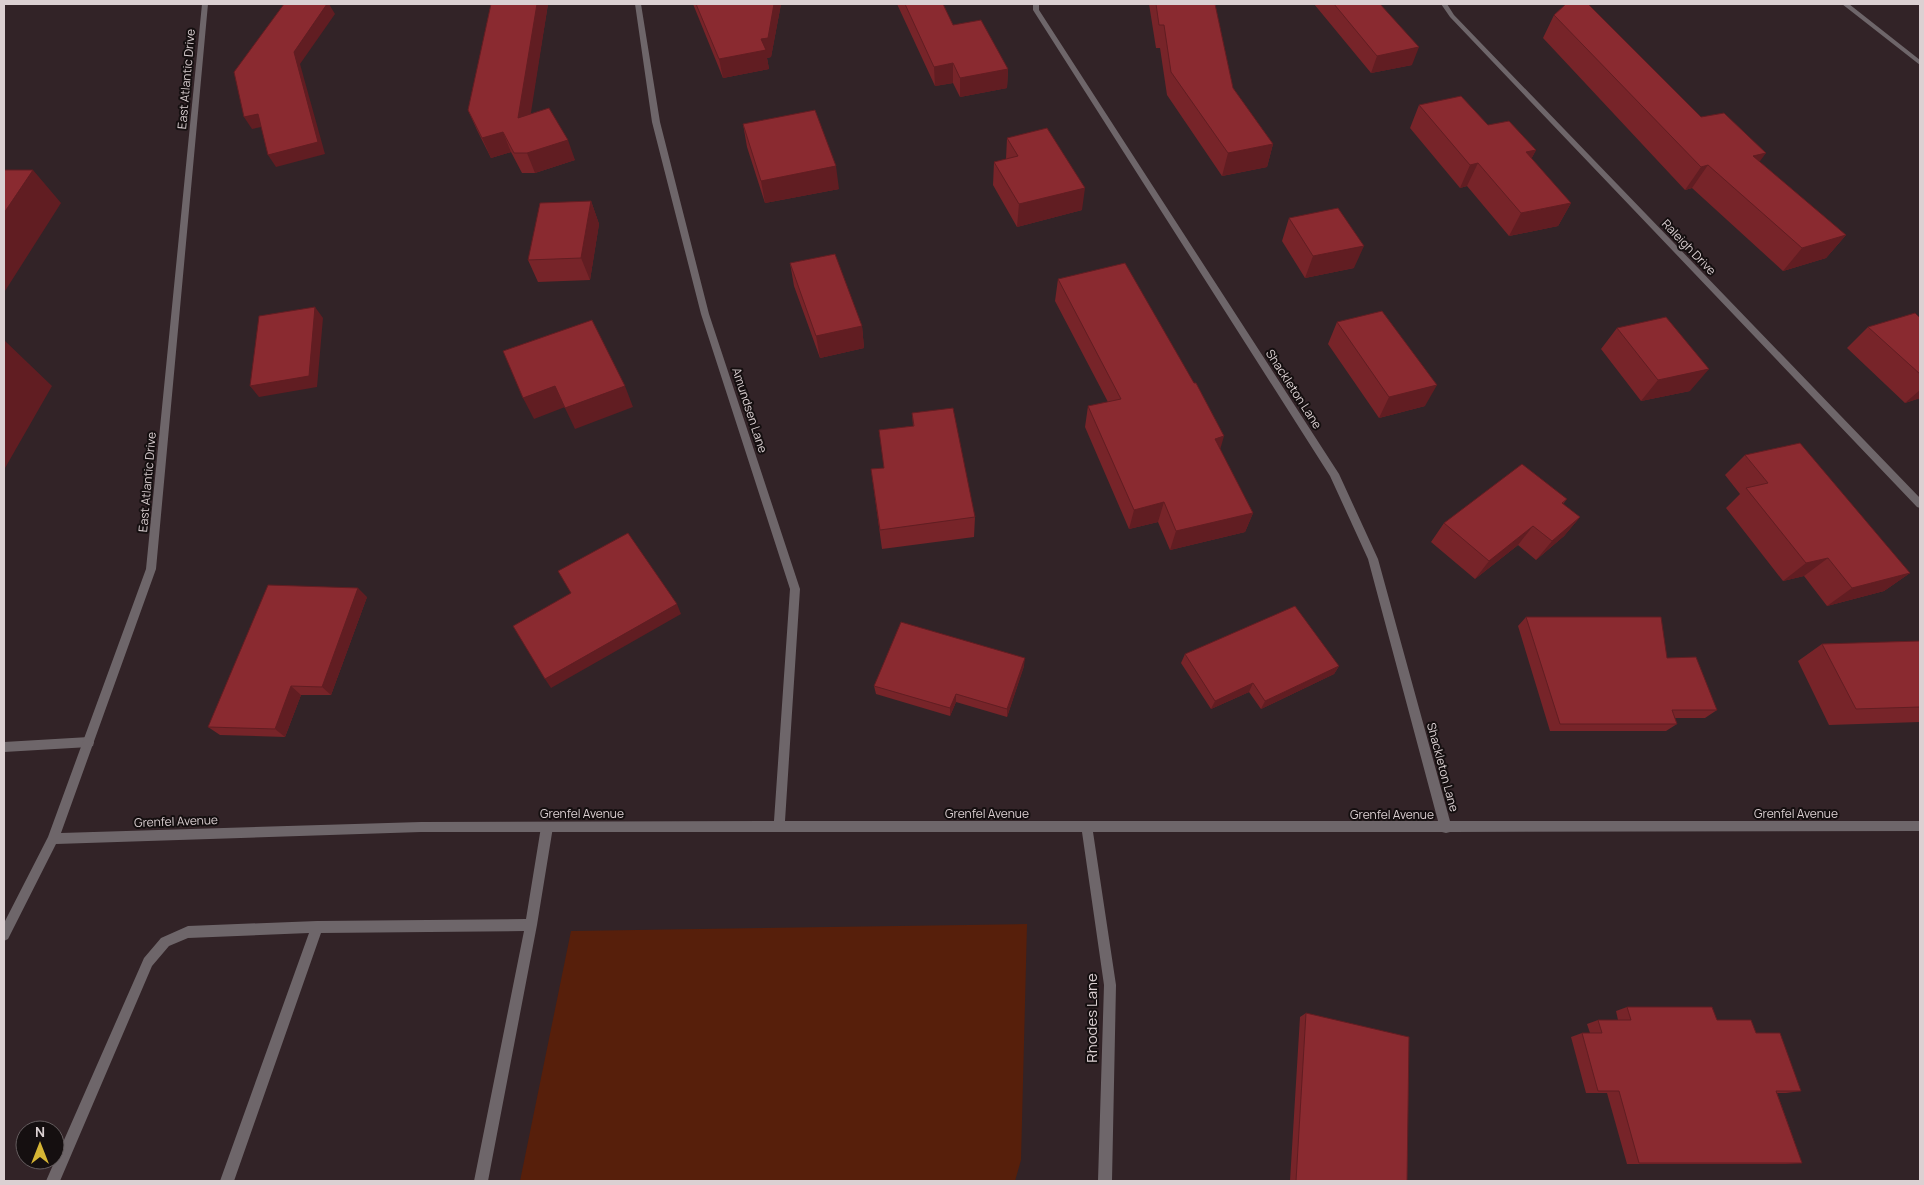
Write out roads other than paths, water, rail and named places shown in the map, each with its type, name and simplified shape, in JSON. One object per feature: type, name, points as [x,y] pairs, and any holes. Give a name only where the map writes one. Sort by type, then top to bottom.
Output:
[{"type":"street","name":"East Atlantic Drive","points":[[4,935],[53,839],[151,569],[205,4]]},
{"type":"street","name":"Amundsen Lane","points":[[638,4],[656,122],[706,314],[795,589],[779,827]]},
{"type":"street","name":"Shackleton Lane","points":[[1036,4],[1036,10],[1334,474],[1373,559],[1446,828]]},
{"type":"street","name":"Raleigh Drive","points":[[1444,4],[1459,23],[1920,504]]},
{"type":"street","points":[[1845,4],[1920,63]]},
{"type":"street","points":[[4,747],[89,742]]},
{"type":"street","name":"Grenfel Avenue","points":[[53,839],[421,827],[1446,828],[1920,826]]},
{"type":"street","points":[[481,1181],[532,925],[547,827]]},
{"type":"street","name":"Rhodes Lane","points":[[1087,827],[1110,985],[1105,1181]]},
{"type":"street","points":[[53,1181],[148,962],[166,942],[188,932],[317,927],[532,925]]},
{"type":"street","points":[[227,1181],[317,927]]}]
